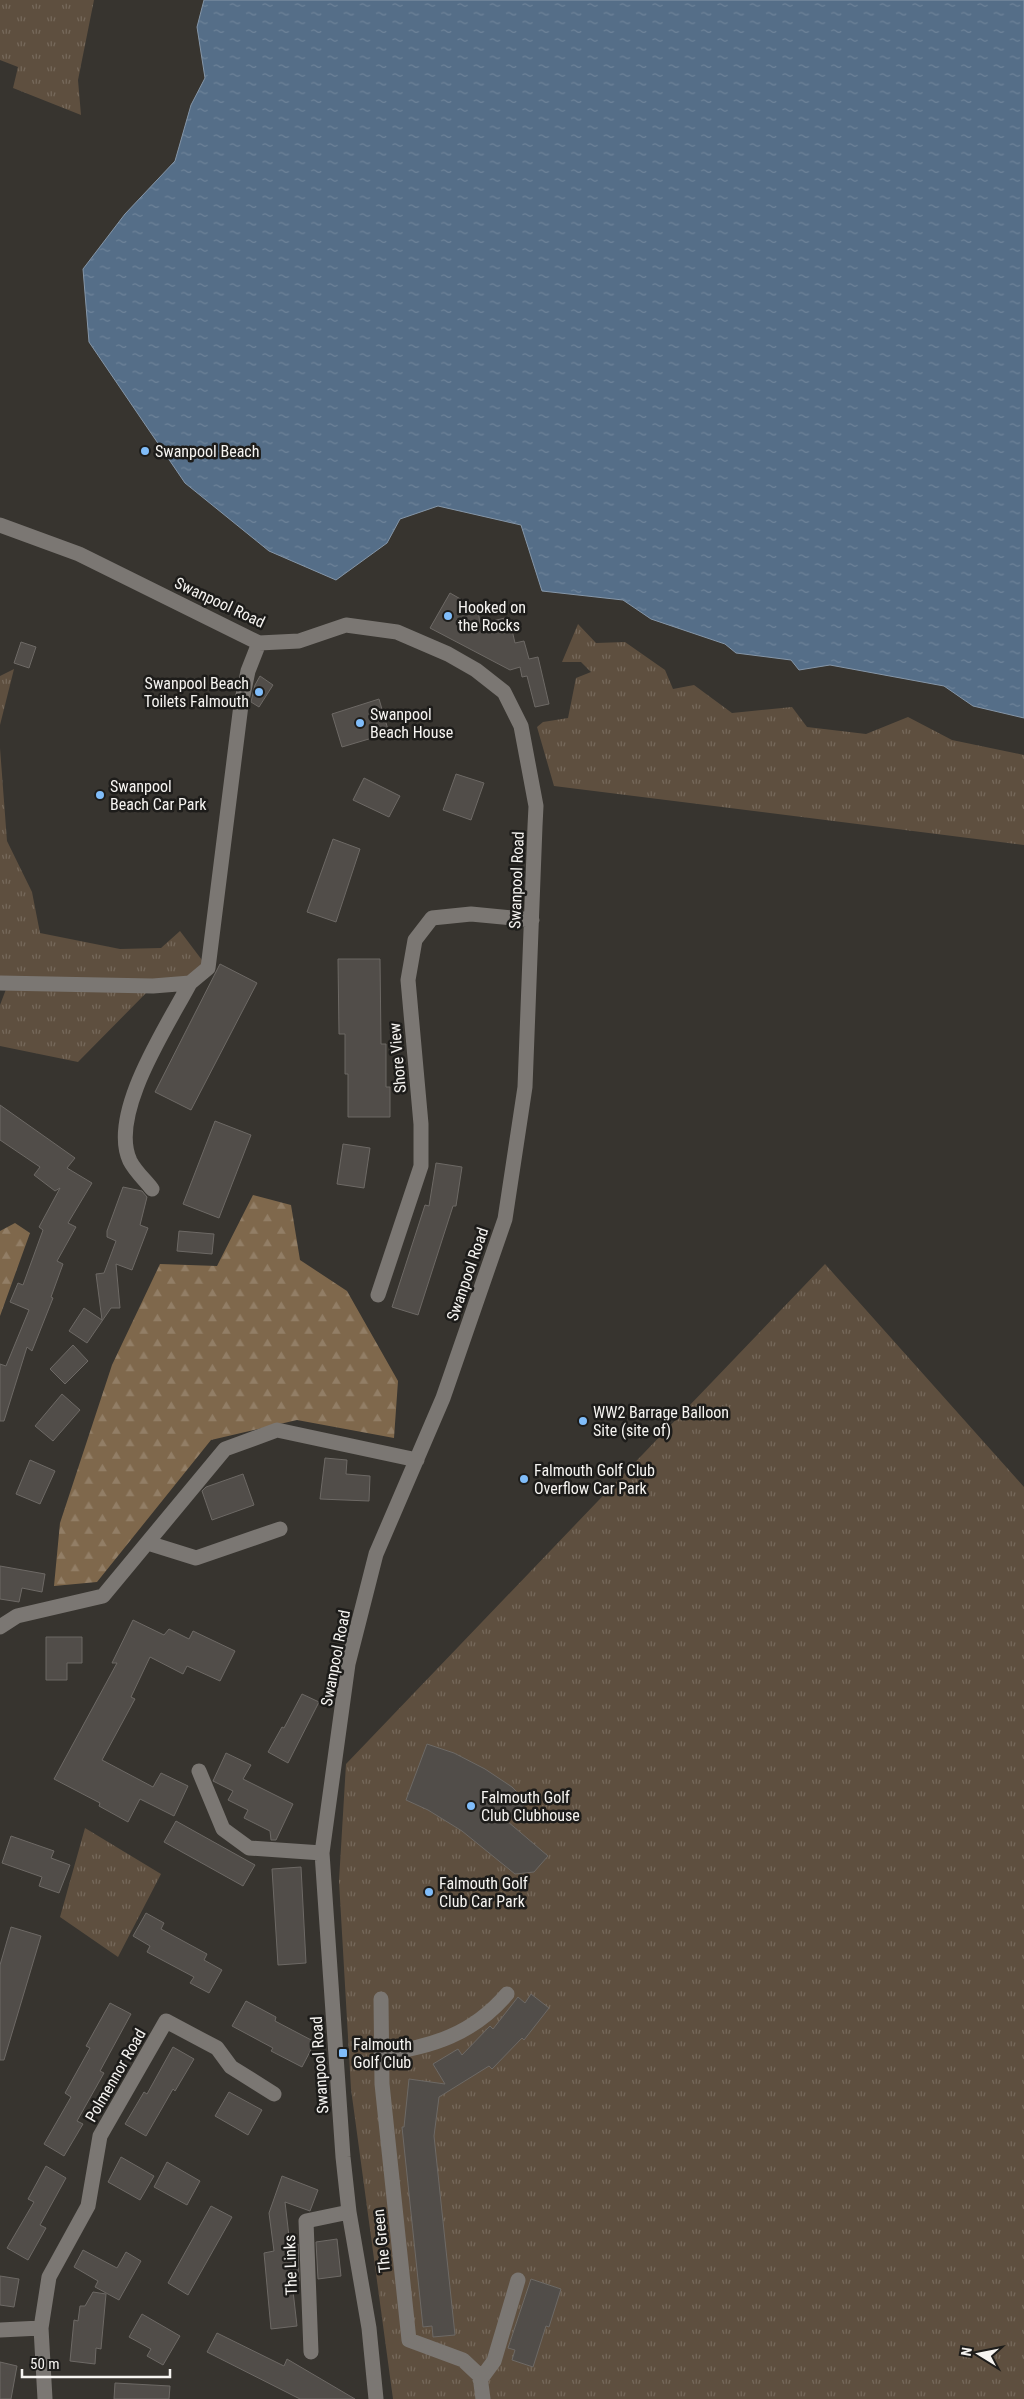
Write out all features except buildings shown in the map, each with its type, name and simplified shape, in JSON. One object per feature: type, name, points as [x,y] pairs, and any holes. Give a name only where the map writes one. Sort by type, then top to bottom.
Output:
[{"type":"street","name":"Swanpool Road","points":[[0,525],[79,554],[259,643],[298,641],[346,625],[397,632],[448,654],[476,670],[504,692],[521,726],[536,806],[526,1087],[504,1218],[443,1398],[376,1554],[348,1664],[322,1853],[343,2157],[349,2212],[369,2328],[376,2399]]},
{"type":"street","points":[[152,1189],[130,1161],[125,1134],[134,1088],[190,984],[208,968],[240,705],[248,671],[259,643]]},
{"type":"street","name":"Shore View","points":[[378,1295],[421,1166],[421,1124],[408,980],[415,940],[432,918],[471,914],[532,920]]},
{"type":"street","points":[[0,984],[154,986],[190,984]]},
{"type":"street","points":[[0,1627],[17,1616],[104,1596],[225,1449],[277,1430],[417,1460]]},
{"type":"street","points":[[148,1543],[196,1558],[280,1529]]},
{"type":"street","points":[[199,1772],[223,1829],[249,1848],[322,1853]]},
{"type":"street","points":[[381,2054],[411,2050],[443,2041],[495,2008],[507,1994]]},
{"type":"street","name":"The Green","points":[[381,1999],[382,2084],[409,2340],[463,2360],[480,2376],[484,2399]]},
{"type":"street","name":"Polmennor Road","points":[[45,2399],[41,2328],[49,2277],[88,2206],[100,2136],[166,2021],[217,2048],[231,2067],[274,2094]]},
{"type":"street","name":"The Links","points":[[311,2352],[306,2221],[349,2212]]},
{"type":"street","points":[[480,2380],[494,2361],[518,2280]]},
{"type":"street","points":[[0,2330],[41,2328]]},
{"type":"green space","points":[[0,0],[94,0],[78,80],[81,115],[13,88],[18,67],[0,60]]},
{"type":"green space","points":[[578,624],[596,643],[625,642],[665,670],[673,689],[694,685],[732,713],[792,707],[807,727],[866,734],[908,717],[952,740],[1024,755],[1024,845],[554,786],[537,727],[543,722],[568,718],[576,678],[591,672],[581,662],[562,662]]},
{"type":"green space","points":[[14,669],[0,725],[0,676]]},
{"type":"green space","points":[[0,748],[7,841],[32,892],[40,933],[120,949],[161,948],[180,931],[208,968],[190,983],[153,986],[78,1062],[0,1046],[0,1005],[8,984],[0,983]]},
{"type":"green space","points":[[253,1195],[291,1205],[300,1260],[347,1291],[398,1381],[394,1438],[297,1420],[211,1440],[97,1582],[54,1586],[60,1523],[112,1365],[160,1264],[217,1266]]},
{"type":"green space","points":[[15,1223],[30,1233],[0,1316],[0,1231]]},
{"type":"green space","name":"Falmouth Golf Club","points":[[825,1264],[1024,1487],[1024,2399],[393,2399],[351,2089],[339,1881],[346,1764]]},
{"type":"green space","points":[[85,1828],[161,1874],[118,1957],[60,1917]]},
{"type":"water","points":[[204,0],[1024,0],[1024,718],[973,706],[944,686],[830,665],[799,670],[791,660],[736,653],[725,644],[651,619],[623,600],[542,591],[521,525],[438,506],[400,519],[387,543],[336,580],[269,551],[185,483],[89,342],[83,269],[125,214],[175,161],[191,105],[205,78],[197,27]]},
{"type":"place","name":"Swanpool Beach","points":[[145,451]]},
{"type":"place","name":"Hooked on the Rocks","points":[[448,616]]},
{"type":"place","name":"Swanpool Beach Toilets Falmouth","points":[[259,692]]},
{"type":"place","name":"Swanpool Beach House","points":[[360,723]]},
{"type":"place","name":"Swanpool Beach Car Park","points":[[100,795]]},
{"type":"place","name":"WW2 Barrage Balloon Site (site of)","points":[[583,1421]]},
{"type":"place","name":"Falmouth Golf Club Overflow Car Park","points":[[524,1479]]},
{"type":"place","name":"Falmouth Golf Club Clubhouse","points":[[471,1806]]},
{"type":"place","name":"Falmouth Golf Club Car Park","points":[[429,1892]]},
{"type":"place","name":"Falmouth Golf Club","points":[[343,2053]]}]
